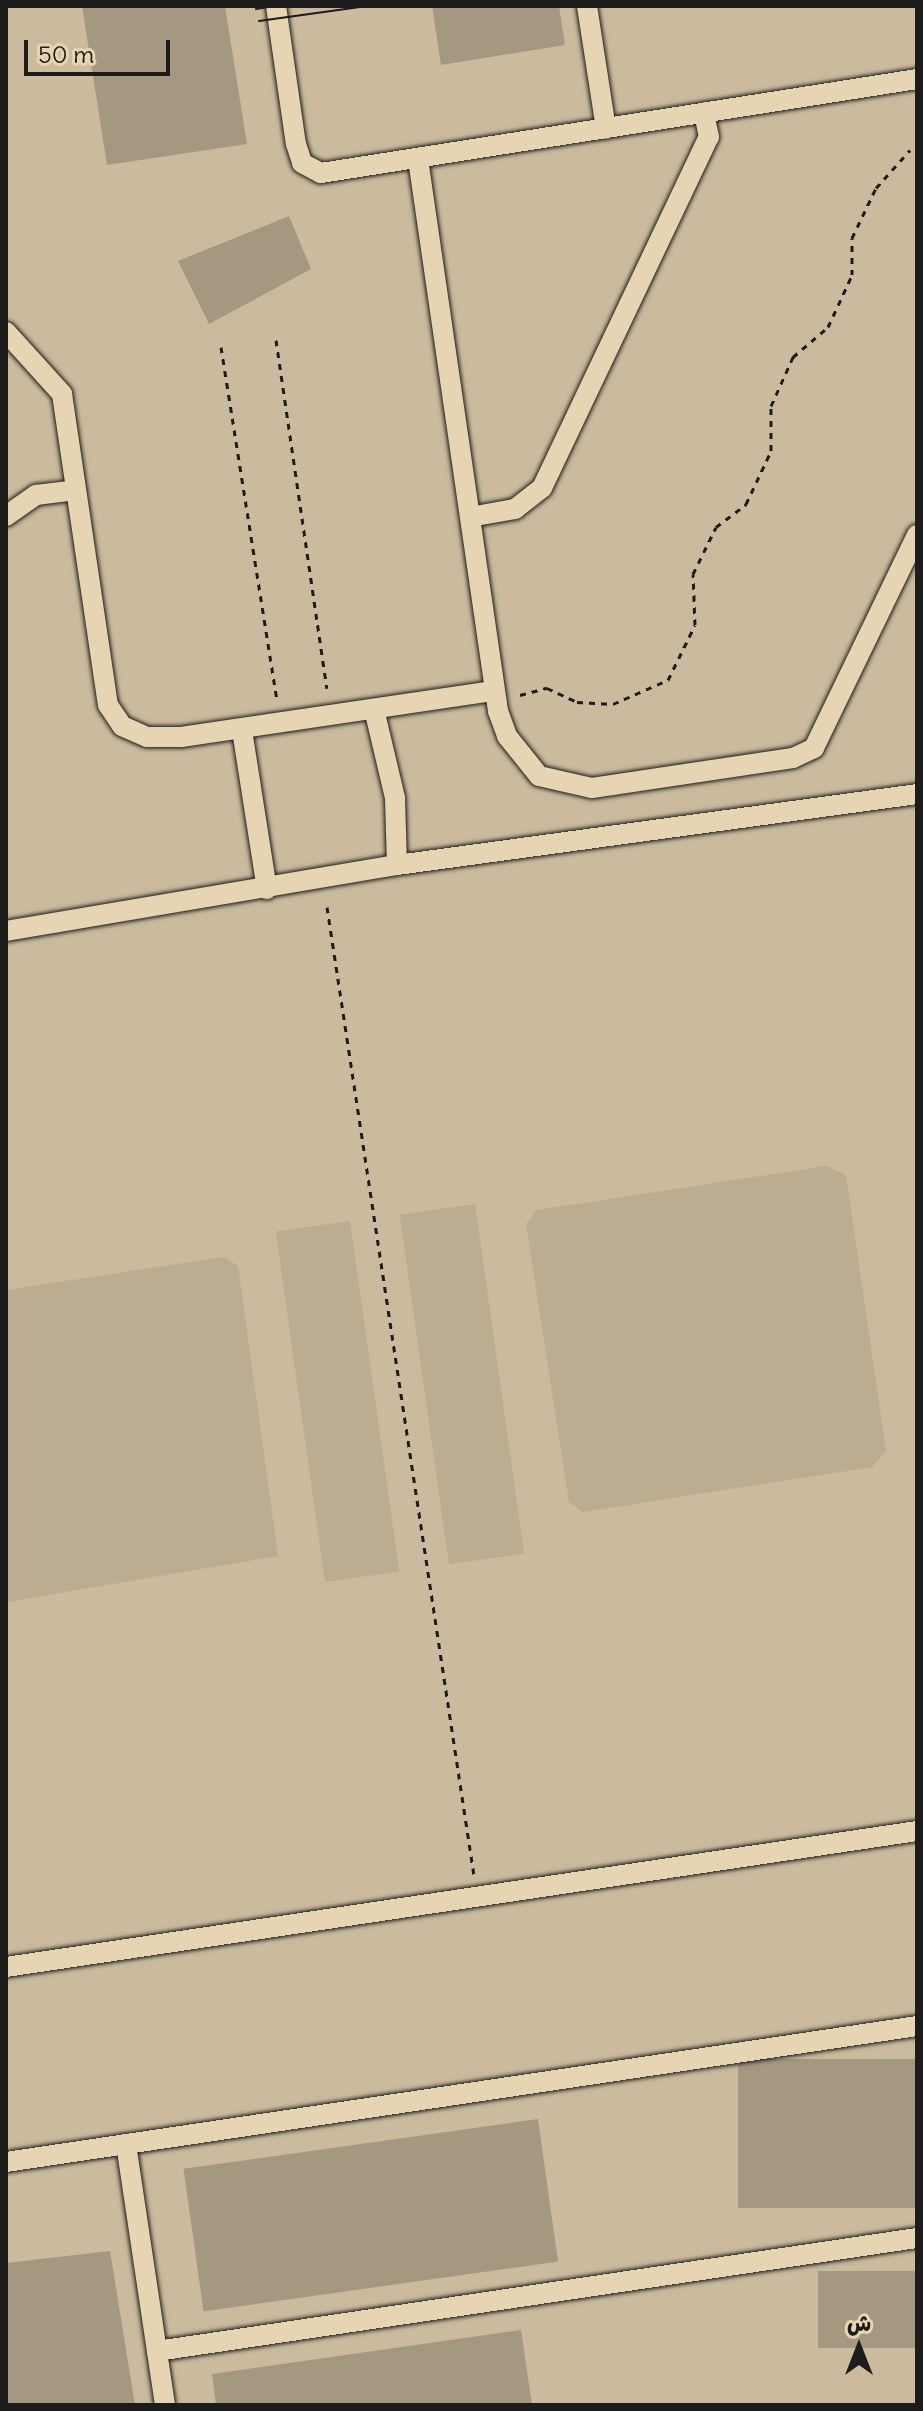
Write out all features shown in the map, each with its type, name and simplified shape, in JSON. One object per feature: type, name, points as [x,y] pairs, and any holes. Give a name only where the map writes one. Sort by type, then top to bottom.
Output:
[{"type":"street","points":[[276,6],[302,163],[321,173],[917,79]]},
{"type":"street","points":[[587,6],[606,129]]},
{"type":"street","points":[[470,517],[515,509],[542,488],[709,137],[704,113]]},
{"type":"street","points":[[418,159],[494,691],[521,758],[563,786],[793,758],[814,748],[830,724],[917,535]]},
{"type":"street","points":[[6,332],[62,394],[108,705],[122,726],[147,737],[242,730],[494,691]]},
{"type":"street","points":[[6,516],[36,495],[76,490]]},
{"type":"street","points":[[374,709],[381,798],[397,865]]},
{"type":"street","points":[[242,730],[267,889]]},
{"type":"street","points":[[6,931],[397,865],[917,794]]},
{"type":"street","points":[[6,1967],[917,1831]]},
{"type":"street","points":[[6,2162],[917,2026]]},
{"type":"street","points":[[126,2144],[165,2405]]},
{"type":"street","points":[[157,2351],[917,2238]]},
{"type":"path","points":[[520,695],[547,688],[577,702],[613,704],[668,680],[695,625],[693,574],[716,527],[746,504],[771,451],[771,406],[793,357],[828,327],[852,275],[852,238],[876,188],[910,150]]},
{"type":"path","points":[[276,340],[327,688]]},
{"type":"path","points":[[221,347],[277,699]]},
{"type":"path","points":[[327,907],[478,1898]]},
{"type":"shaded area","points":[[6,6],[917,6],[917,2405],[6,2405]]},
{"type":"shaded area","points":[[826,1166],[846,1175],[886,1451],[872,1467],[583,1512],[569,1502],[526,1224],[537,1210]]},
{"type":"shaded area","points":[[475,1204],[524,1554],[449,1564],[400,1215]]},
{"type":"shaded area","points":[[350,1221],[399,1572],[325,1582],[276,1231]]},
{"type":"shaded area","points":[[224,1257],[238,1266],[278,1556],[6,1602],[6,1290]]},
{"type":"building","points":[[82,6],[225,6],[247,144],[107,165]]},
{"type":"building","points":[[432,6],[559,6],[565,45],[441,65]]},
{"type":"building","points":[[289,216],[311,269],[209,324],[178,261]]},
{"type":"building","points":[[738,2059],[917,2059],[917,2208],[738,2208]]},
{"type":"building","points":[[538,2119],[558,2262],[204,2311],[183,2169]]},
{"type":"building","points":[[110,2251],[135,2405],[6,2405],[6,2263]]},
{"type":"building","points":[[818,2271],[917,2271],[917,2348],[818,2348]]},
{"type":"building","points":[[521,2330],[532,2405],[216,2405],[212,2374]]},
{"type":"tram line","points":[[256,9],[276,6]]},
{"type":"tram line","points":[[259,21],[367,6]]}]
